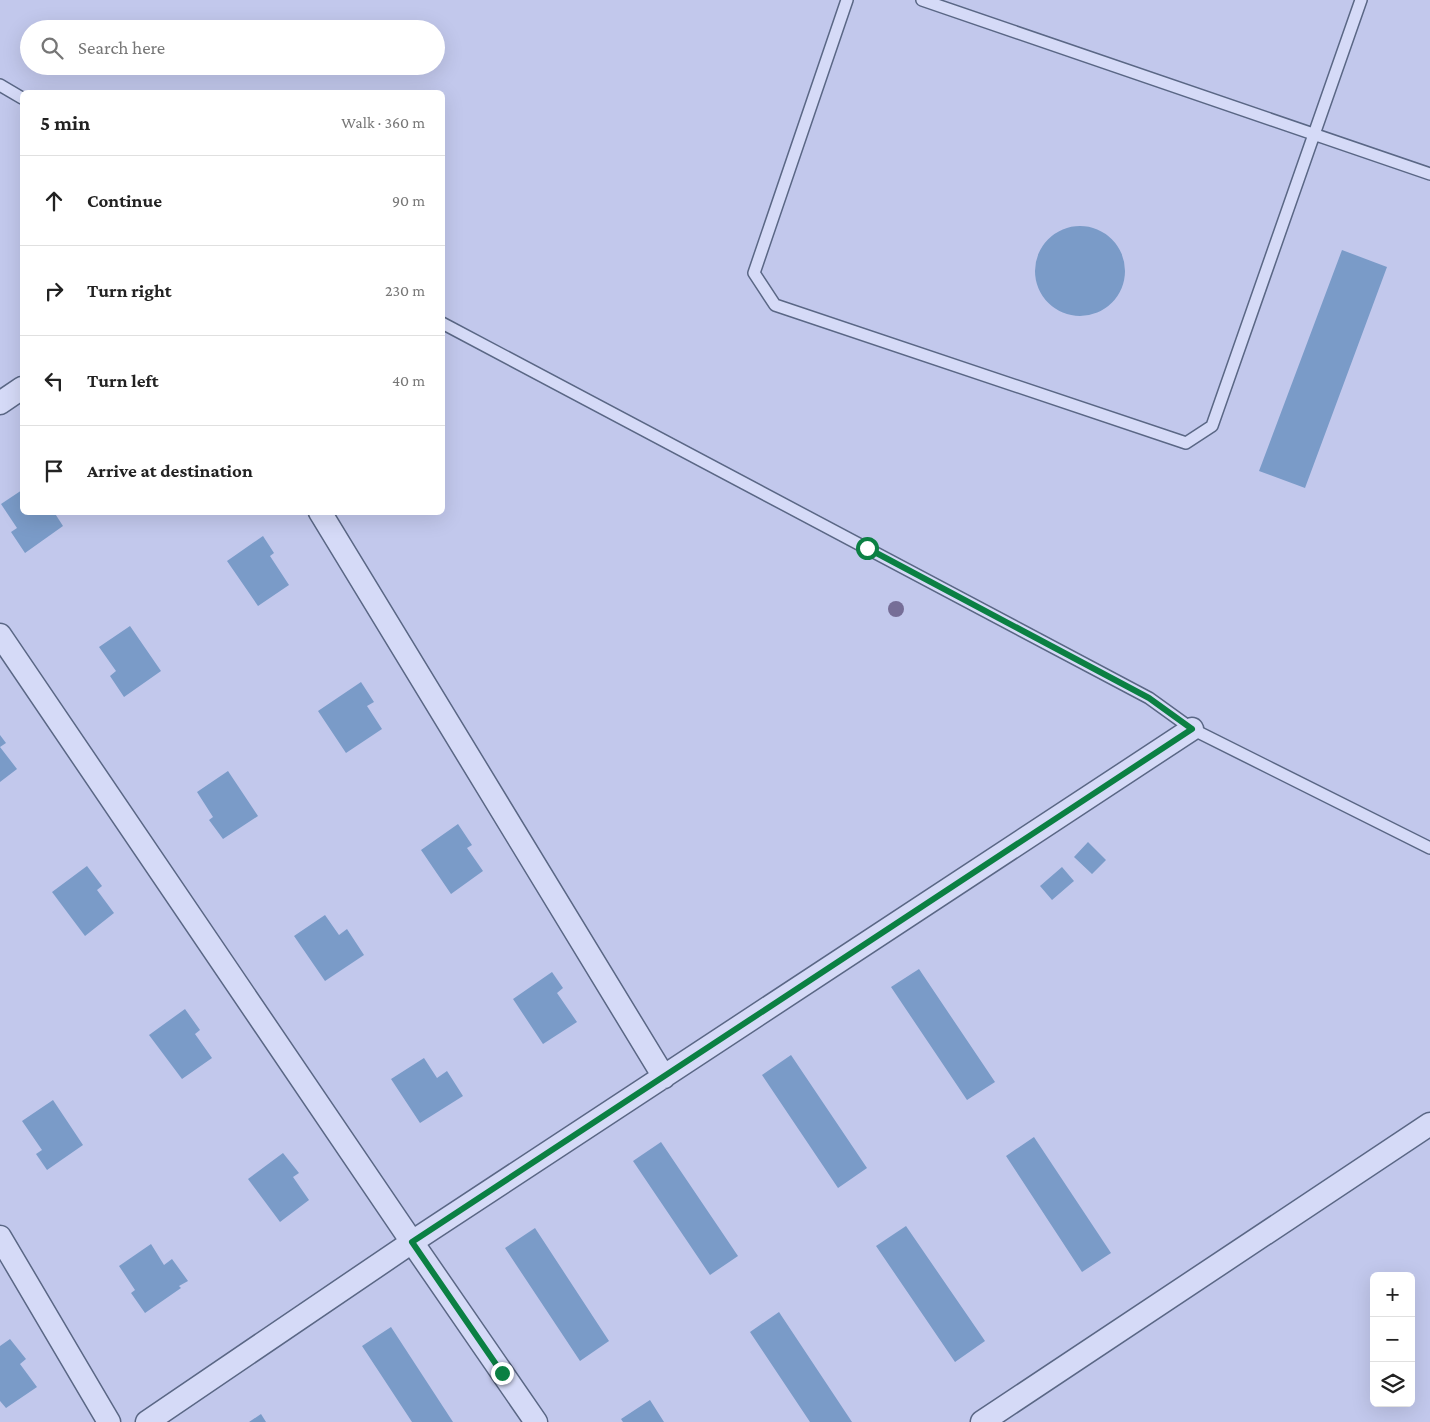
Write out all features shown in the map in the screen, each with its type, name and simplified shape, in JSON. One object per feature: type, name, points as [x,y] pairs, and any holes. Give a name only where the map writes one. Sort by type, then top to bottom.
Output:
[{"type":"street","points":[[0,403],[20,389]]},
{"type":"street","points":[[322,515],[664,1077]]},
{"type":"street","points":[[0,635],[536,1422]]},
{"type":"street","points":[[147,1422],[412,1242],[1192,729]]},
{"type":"street","points":[[982,1422],[1430,1124]]},
{"type":"street","points":[[0,1237],[109,1422]]},
{"type":"lane","points":[[847,0],[754,273],[776,305],[1186,443],[1212,426],[1361,0]]},
{"type":"lane","points":[[922,0],[1430,174]]},
{"type":"lane","points":[[0,86],[20,97]]},
{"type":"lane","points":[[445,325],[1149,698],[1192,729],[1430,848]]},
{"type":"building","points":[[1080,226],[1097,229],[1112,239],[1122,254],[1125,271],[1122,288],[1112,303],[1097,313],[1080,316],[1063,313],[1048,303],[1038,288],[1035,271],[1038,254],[1048,239],[1063,229]]},
{"type":"building","points":[[1342,250],[1387,267],[1305,488],[1259,471]]},
{"type":"building","points":[[20,491],[20,515],[56,515],[63,526],[25,553],[11,532],[17,528],[1,504]]},
{"type":"building","points":[[263,536],[274,553],[270,556],[289,585],[258,606],[227,561]]},
{"type":"building","points":[[130,626],[161,671],[124,697],[110,676],[116,671],[99,647]]},
{"type":"building","points":[[361,682],[374,702],[367,706],[382,729],[346,753],[318,711]]},
{"type":"building","points":[[0,735],[6,743],[0,747]]},
{"type":"building","points":[[0,747],[17,769],[0,782]]},
{"type":"building","points":[[228,771],[258,816],[223,839],[209,820],[213,817],[197,792]]},
{"type":"building","points":[[458,824],[472,845],[467,848],[483,871],[451,894],[421,850]]},
{"type":"building","points":[[1088,842],[1106,860],[1092,874],[1074,857]]},
{"type":"building","points":[[87,866],[102,886],[97,890],[114,913],[85,936],[52,892]]},
{"type":"building","points":[[1062,867],[1074,881],[1052,900],[1040,886]]},
{"type":"building","points":[[325,915],[339,935],[347,929],[364,955],[325,981],[294,936]]},
{"type":"building","points":[[919,969],[995,1082],[967,1100],[891,987]]},
{"type":"building","points":[[552,972],[563,988],[557,993],[577,1022],[543,1044],[513,999]]},
{"type":"building","points":[[185,1009],[200,1030],[195,1034],[212,1058],[182,1079],[149,1035]]},
{"type":"building","points":[[791,1055],[867,1168],[838,1188],[762,1075]]},
{"type":"building","points":[[424,1058],[437,1078],[447,1071],[463,1096],[420,1123],[391,1079]]},
{"type":"building","points":[[53,1100],[83,1145],[47,1170],[36,1154],[42,1150],[22,1121]]},
{"type":"building","points":[[1034,1137],[1111,1253],[1082,1272],[1006,1156]]},
{"type":"building","points":[[661,1142],[738,1256],[710,1275],[633,1161]]},
{"type":"building","points":[[283,1153],[299,1173],[293,1177],[309,1200],[280,1222],[248,1179]]},
{"type":"building","points":[[906,1226],[985,1341],[955,1362],[876,1246]]},
{"type":"building","points":[[535,1228],[609,1341],[580,1361],[505,1248]]},
{"type":"building","points":[[151,1244],[164,1265],[172,1259],[188,1281],[145,1313],[131,1293],[135,1290],[119,1266]]},
{"type":"building","points":[[779,1312],[852,1422],[810,1422],[750,1332]]},
{"type":"building","points":[[391,1327],[453,1422],[412,1422],[362,1346]]},
{"type":"building","points":[[10,1339],[26,1359],[20,1364],[37,1387],[6,1408],[0,1401],[0,1346]]},
{"type":"building","points":[[650,1400],[664,1422],[623,1422],[621,1419]]},
{"type":"building","points":[[261,1414],[266,1422],[249,1422]]},
{"type":"route","points":[[502,1373],[412,1242],[1192,729],[1149,698],[867,548]]}]
